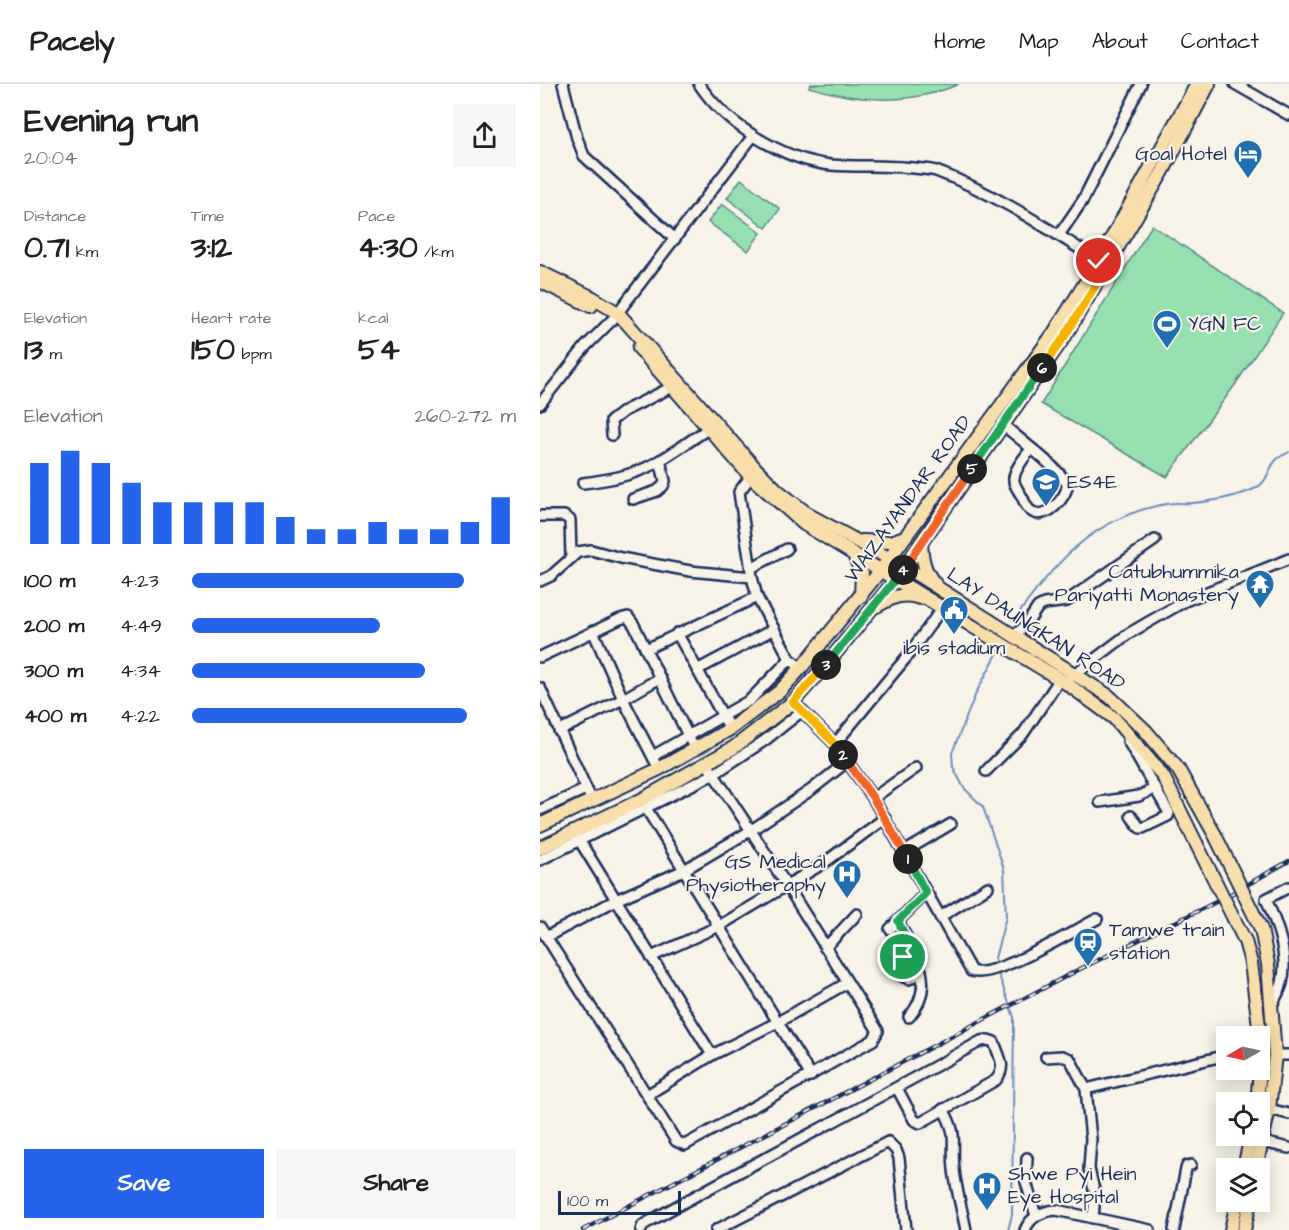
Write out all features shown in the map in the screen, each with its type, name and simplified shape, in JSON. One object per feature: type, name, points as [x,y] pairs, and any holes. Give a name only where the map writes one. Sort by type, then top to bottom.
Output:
[{"type":"main road","name":"WAIZAYANDAR ROAD","points":[[540,848],[577,836],[711,769],[733,748],[798,707],[905,567],[1065,336],[1197,84]]},
{"type":"main road","name":"WAIZAYANDAR ROAD","points":[[540,825],[659,769],[727,731],[780,691],[801,668],[881,570],[1103,263],[1162,173],[1209,84]]},
{"type":"main road","name":"LAY DAUNGKAN ROAD","points":[[540,272],[593,298],[616,316],[754,473]]},
{"type":"main road","name":"LAY DAUNGKAN ROAD","points":[[540,281],[616,316]]},
{"type":"main road","name":"LAY DAUNGKAN ROAD","points":[[641,344],[672,387],[694,404],[708,429],[754,473],[809,516],[854,546],[881,570],[940,606],[1066,678],[1108,696],[1145,730],[1178,770],[1215,835],[1261,929],[1268,964],[1275,1055],[1270,1100]]},
{"type":"main road","points":[[860,598],[862,573],[854,546],[891,542],[905,537]]},
{"type":"main road","points":[[921,543],[923,563],[928,576],[939,589]]},
{"type":"main road","name":"LAY DAUNGKAN ROAD","points":[[854,546],[889,558],[1014,636],[1114,718],[1163,776],[1245,941],[1251,963],[1258,1026]]},
{"type":"main road","points":[[871,609],[899,595],[910,594],[940,606]]},
{"type":"main road","points":[[727,731],[733,748]]},
{"type":"street","points":[[563,84],[584,156],[675,239]]},
{"type":"street","points":[[699,84],[708,97],[753,136],[790,155],[832,165],[888,165],[933,170],[982,192],[1059,235],[1103,263]]},
{"type":"street","points":[[1059,235],[1083,200],[1141,84]]},
{"type":"street","points":[[1235,84],[1289,115]]},
{"type":"street","points":[[540,404],[585,347],[616,316],[753,136]]},
{"type":"street","points":[[612,435],[611,421],[624,411],[672,387]]},
{"type":"street","points":[[1002,424],[1031,449],[1062,476],[1067,487],[1059,502],[1047,511],[1039,513],[1029,509],[1014,481],[1015,474],[1031,449]]},
{"type":"street","points":[[584,483],[608,480],[640,471],[708,429]]},
{"type":"street","points":[[633,499],[657,491],[663,486],[660,460]]},
{"type":"street","points":[[754,473],[739,492],[751,573],[757,597],[790,659],[801,668]]},
{"type":"street","points":[[540,516],[564,516],[570,520],[571,558]]},
{"type":"street","points":[[1014,636],[1026,626],[1038,607],[1067,601],[1155,540]]},
{"type":"street","points":[[540,581],[551,576],[578,552],[591,550],[690,571],[751,573],[787,549]]},
{"type":"street","points":[[986,771],[1023,734],[1066,678],[1128,634],[1185,602],[1289,559]]},
{"type":"street","points":[[646,648],[757,597]]},
{"type":"street","points":[[835,744],[906,658],[940,606]]},
{"type":"street","points":[[540,657],[628,617],[646,648],[694,748]]},
{"type":"street","points":[[698,670],[774,629]]},
{"type":"street","points":[[594,631],[623,699],[659,769]]},
{"type":"street","points":[[677,633],[722,716],[727,731]]},
{"type":"street","points":[[653,756],[750,700],[790,659]]},
{"type":"street","points":[[559,731],[660,678]]},
{"type":"street","points":[[540,688],[592,801]]},
{"type":"street","points":[[540,927],[676,1141],[685,1145],[873,1040],[878,1031],[711,769],[764,741],[798,707],[835,744],[873,798],[971,971],[978,974],[1007,965],[1097,919]]},
{"type":"street","points":[[1114,718],[1169,813],[1168,816],[1143,828],[1140,828],[1131,816]]},
{"type":"street","points":[[546,937],[616,900],[684,870],[750,831],[811,790],[848,761]]},
{"type":"street","points":[[873,798],[916,768]]},
{"type":"street","points":[[1100,802],[1139,796],[1156,788]]},
{"type":"street","points":[[540,810],[586,789]]},
{"type":"street","points":[[644,804],[811,1076]]},
{"type":"street","points":[[651,957],[719,926],[824,863],[885,818]]},
{"type":"street","points":[[904,852],[951,824]]},
{"type":"street","points":[[540,860],[577,836],[712,1055]]},
{"type":"street","points":[[940,917],[988,887]]},
{"type":"street","points":[[1272,1005],[1283,983],[1286,945],[1266,899],[1289,887]]},
{"type":"street","points":[[891,929],[926,893]]},
{"type":"street","points":[[825,948],[858,914]]},
{"type":"street","points":[[898,921],[921,973],[922,994],[919,1005],[909,1017]]},
{"type":"street","points":[[912,950],[900,960],[898,969],[900,975],[909,979],[921,973]]},
{"type":"street","points":[[647,1095],[712,1055],[778,1022],[847,983]]},
{"type":"street","points":[[641,1229],[757,1161],[981,1041],[994,1042],[1002,1067],[996,1080],[920,1123],[916,1122],[897,1088]]},
{"type":"street","points":[[1275,1055],[1289,1055]]},
{"type":"street","points":[[1046,1058],[1062,1056],[1070,1059],[1086,1089],[1091,1139],[1089,1169],[1095,1194],[1093,1218]]},
{"type":"street","points":[[1086,1089],[1216,1058]]},
{"type":"street","points":[[943,1109],[955,1141],[954,1170],[966,1230]]},
{"type":"street","points":[[1270,1109],[1289,1114]]},
{"type":"street","points":[[716,1230],[888,1142],[896,1150],[898,1158],[906,1230]]},
{"type":"street","points":[[1270,1143],[1289,1148]]},
{"type":"street","points":[[1027,1158],[1026,1182],[1036,1216]]},
{"type":"street","points":[[1174,1230],[1186,1169],[1191,1165]]},
{"type":"street","points":[[1025,1230],[1036,1216],[1056,1210],[1150,1230]]},
{"type":"green space","points":[[811,84],[959,84],[922,95],[884,99],[846,96],[809,87]]},
{"type":"green space","points":[[741,179],[780,209],[766,228],[727,198]]},
{"type":"green space","points":[[722,204],[761,233],[748,251],[708,222]]},
{"type":"green space","name":"YGN FC","points":[[1152,225],[1283,313],[1235,385],[1167,477],[1041,404]]},
{"type":"waterway","points":[[1014,620],[1061,562],[1096,531],[1140,510],[1169,503],[1217,500],[1249,491],[1260,485],[1277,459],[1289,452]]},
{"type":"waterway","points":[[996,965],[995,958],[1006,917],[1004,869],[983,807],[964,788],[953,767],[952,753],[976,693],[997,654]]},
{"type":"waterway","points":[[997,970],[1014,1017],[1012,1215],[1008,1230]]},
{"type":"railway","points":[[583,1230],[1078,970],[1222,899],[1289,861]]},
{"type":"place","name":"Goal Hotel","points":[[1248,180]]},
{"type":"place","name":"YGN FC","points":[[1167,350]]},
{"type":"place","name":"ES4E","points":[[1046,508]]},
{"type":"place","name":"Catubhummika Pariyatti Monastery","points":[[1260,610]]},
{"type":"place","name":"ibis stadium","points":[[954,636]]},
{"type":"place","name":"GS Medical Physiotheraphy","points":[[847,900]]},
{"type":"place","name":"Tamwe train station","points":[[1088,968]]},
{"type":"place","name":"Shwe Pyi Hein Eye Hospital","points":[[987,1212]]},
{"type":"route","points":[[903,957],[912,950],[898,921],[926,893],[873,798],[848,761],[835,744],[793,702],[896,579],[1065,336],[1107,266],[1099,261]]}]
